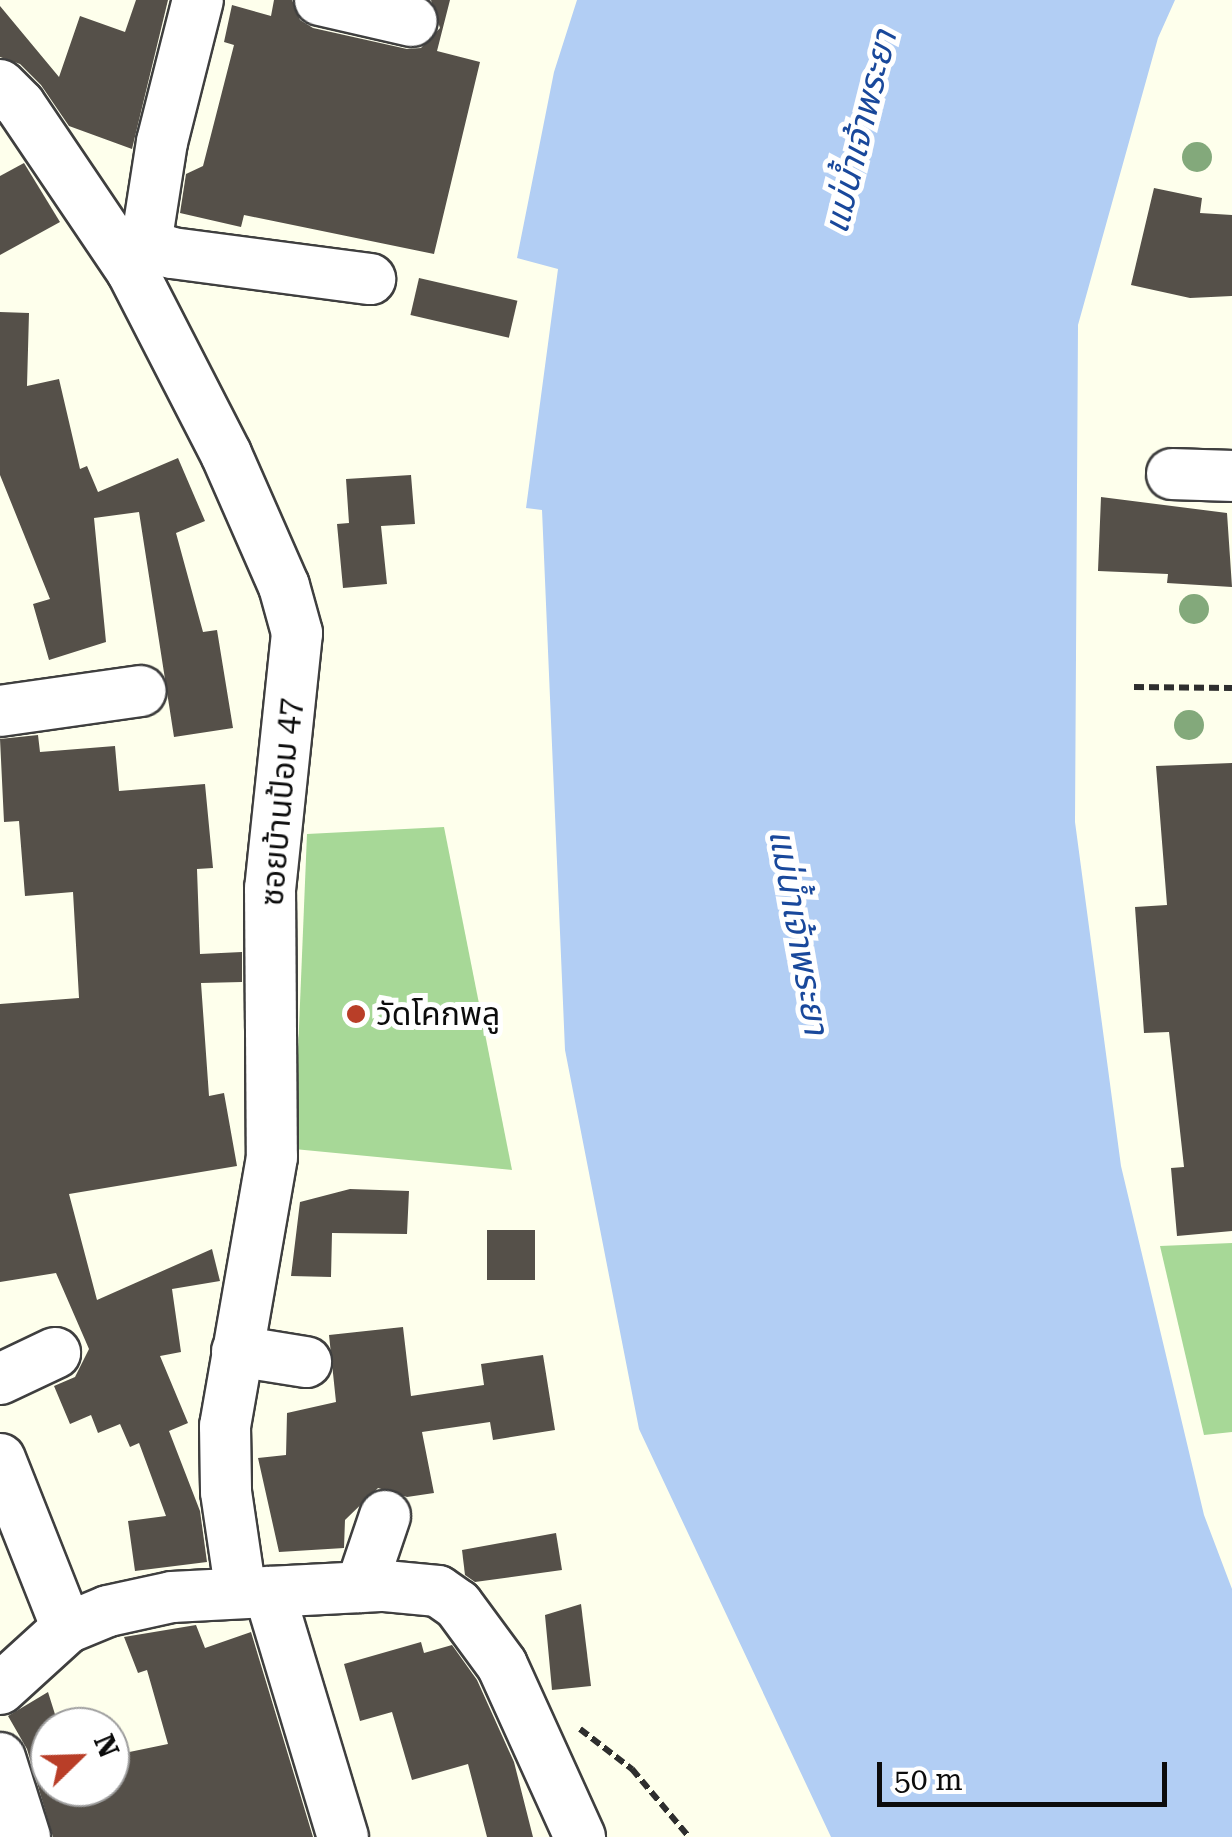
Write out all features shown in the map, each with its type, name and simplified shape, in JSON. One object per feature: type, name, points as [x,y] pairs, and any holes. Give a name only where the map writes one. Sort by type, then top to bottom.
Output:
[{"type":"street","points":[[198,0],[162,142],[139,257],[172,253],[370,279]]},
{"type":"street","points":[[320,0],[412,21]]},
{"type":"street","name":"ซอยบ้านป้อม 47","points":[[0,85],[139,257],[284,586],[297,633],[270,888],[272,1157],[225,1426],[226,1492],[255,1592],[343,1837]]},
{"type":"street","points":[[1172,474],[1232,476]]},
{"type":"street","points":[[0,711],[141,691]]},
{"type":"street","points":[[237,1350],[306,1362]]},
{"type":"street","points":[[0,1379],[55,1352]]},
{"type":"street","points":[[0,1459],[67,1628]]},
{"type":"street","points":[[360,1587],[385,1516]]},
{"type":"street","points":[[0,1689],[67,1628],[172,1598],[360,1587],[438,1591],[458,1605],[502,1664],[580,1837]]},
{"type":"street","points":[[0,1758],[25,1837]]},
{"type":"path","points":[[1134,687],[1232,688]]},
{"type":"path","points":[[526,1716],[593,1734],[689,1837]]},
{"type":"green space","points":[[444,827],[512,1170],[294,1149],[307,834]]},
{"type":"green space","points":[[1232,1243],[1232,1432],[1204,1435],[1160,1246]]},
{"type":"water","name":"แม่น้ำเจ้าพระยา","points":[[577,0],[1175,0],[1158,38],[1078,325],[1075,822],[1121,1166],[1204,1515],[1232,1589],[1232,1837],[831,1837],[639,1429],[565,1050],[542,510],[526,508],[558,269],[517,258],[554,72]]},
{"type":"building","points":[[136,0],[168,0],[132,149],[69,126],[41,85],[20,64],[0,57],[0,6],[59,77],[80,16],[125,32]]},
{"type":"building","points":[[274,0],[292,0],[300,20],[313,28],[407,49],[421,48],[440,28],[431,0],[450,0],[437,51],[480,62],[434,254],[244,215],[241,227],[180,213],[186,174],[203,166],[234,45],[224,42],[232,5],[271,16]]},
{"type":"building","points":[[24,163],[60,222],[0,255],[0,176]]},
{"type":"building","points":[[1154,188],[1202,198],[1200,213],[1232,215],[1232,296],[1190,298],[1131,285]]},
{"type":"building","points":[[419,278],[517,301],[509,338],[410,315]]},
{"type":"building","points":[[0,312],[29,313],[27,386],[59,379],[80,469],[87,466],[98,492],[178,458],[205,521],[176,533],[203,632],[217,630],[233,728],[174,737],[139,512],[94,518],[106,642],[49,660],[33,604],[50,599],[0,475]]},
{"type":"building","points":[[411,475],[415,524],[381,526],[387,584],[343,588],[337,524],[349,523],[346,479]]},
{"type":"building","points":[[1101,497],[1227,513],[1232,587],[1167,583],[1168,574],[1098,571]]},
{"type":"building","points":[[38,735],[40,752],[115,746],[119,791],[205,784],[213,868],[197,869],[200,954],[242,952],[242,982],[201,983],[209,1096],[224,1093],[237,1166],[69,1194],[97,1300],[212,1249],[220,1281],[172,1289],[181,1352],[160,1356],[188,1423],[169,1431],[200,1511],[207,1562],[135,1571],[128,1521],[166,1516],[139,1443],[130,1447],[120,1424],[98,1433],[91,1415],[70,1424],[54,1386],[75,1377],[89,1349],[56,1273],[0,1282],[0,1004],[79,998],[73,892],[25,896],[19,821],[4,822],[0,739]]},
{"type":"building","points":[[1232,763],[1232,1231],[1177,1236],[1171,1168],[1184,1167],[1169,1032],[1144,1033],[1135,907],[1167,905],[1156,766]]},
{"type":"building","points":[[350,1189],[409,1191],[407,1234],[332,1233],[331,1277],[291,1276],[300,1202]]},
{"type":"building","points":[[487,1230],[535,1230],[535,1280],[487,1280]]},
{"type":"building","points":[[403,1327],[411,1396],[484,1385],[481,1364],[543,1355],[555,1430],[493,1440],[490,1422],[422,1432],[434,1493],[407,1497],[378,1488],[345,1520],[344,1548],[279,1552],[258,1458],[286,1455],[287,1413],[336,1402],[329,1335]]},
{"type":"building","points":[[556,1533],[562,1570],[475,1582],[465,1575],[462,1550]]},
{"type":"building","points":[[581,1604],[591,1686],[552,1690],[545,1615]]},
{"type":"building","points":[[196,1625],[205,1648],[251,1632],[313,1837],[53,1837],[44,1807],[130,1807],[130,1752],[168,1744],[147,1670],[138,1673],[124,1637]]},
{"type":"building","points":[[421,1642],[424,1653],[452,1645],[477,1680],[514,1762],[533,1837],[487,1837],[468,1764],[412,1780],[392,1712],[360,1721],[344,1664]]},
{"type":"building","points":[[48,1692],[53,1707],[30,1707],[30,1759],[8,1716]]},
{"type":"place","name":"วัดโคกพลู","points":[[356,1014]]}]
